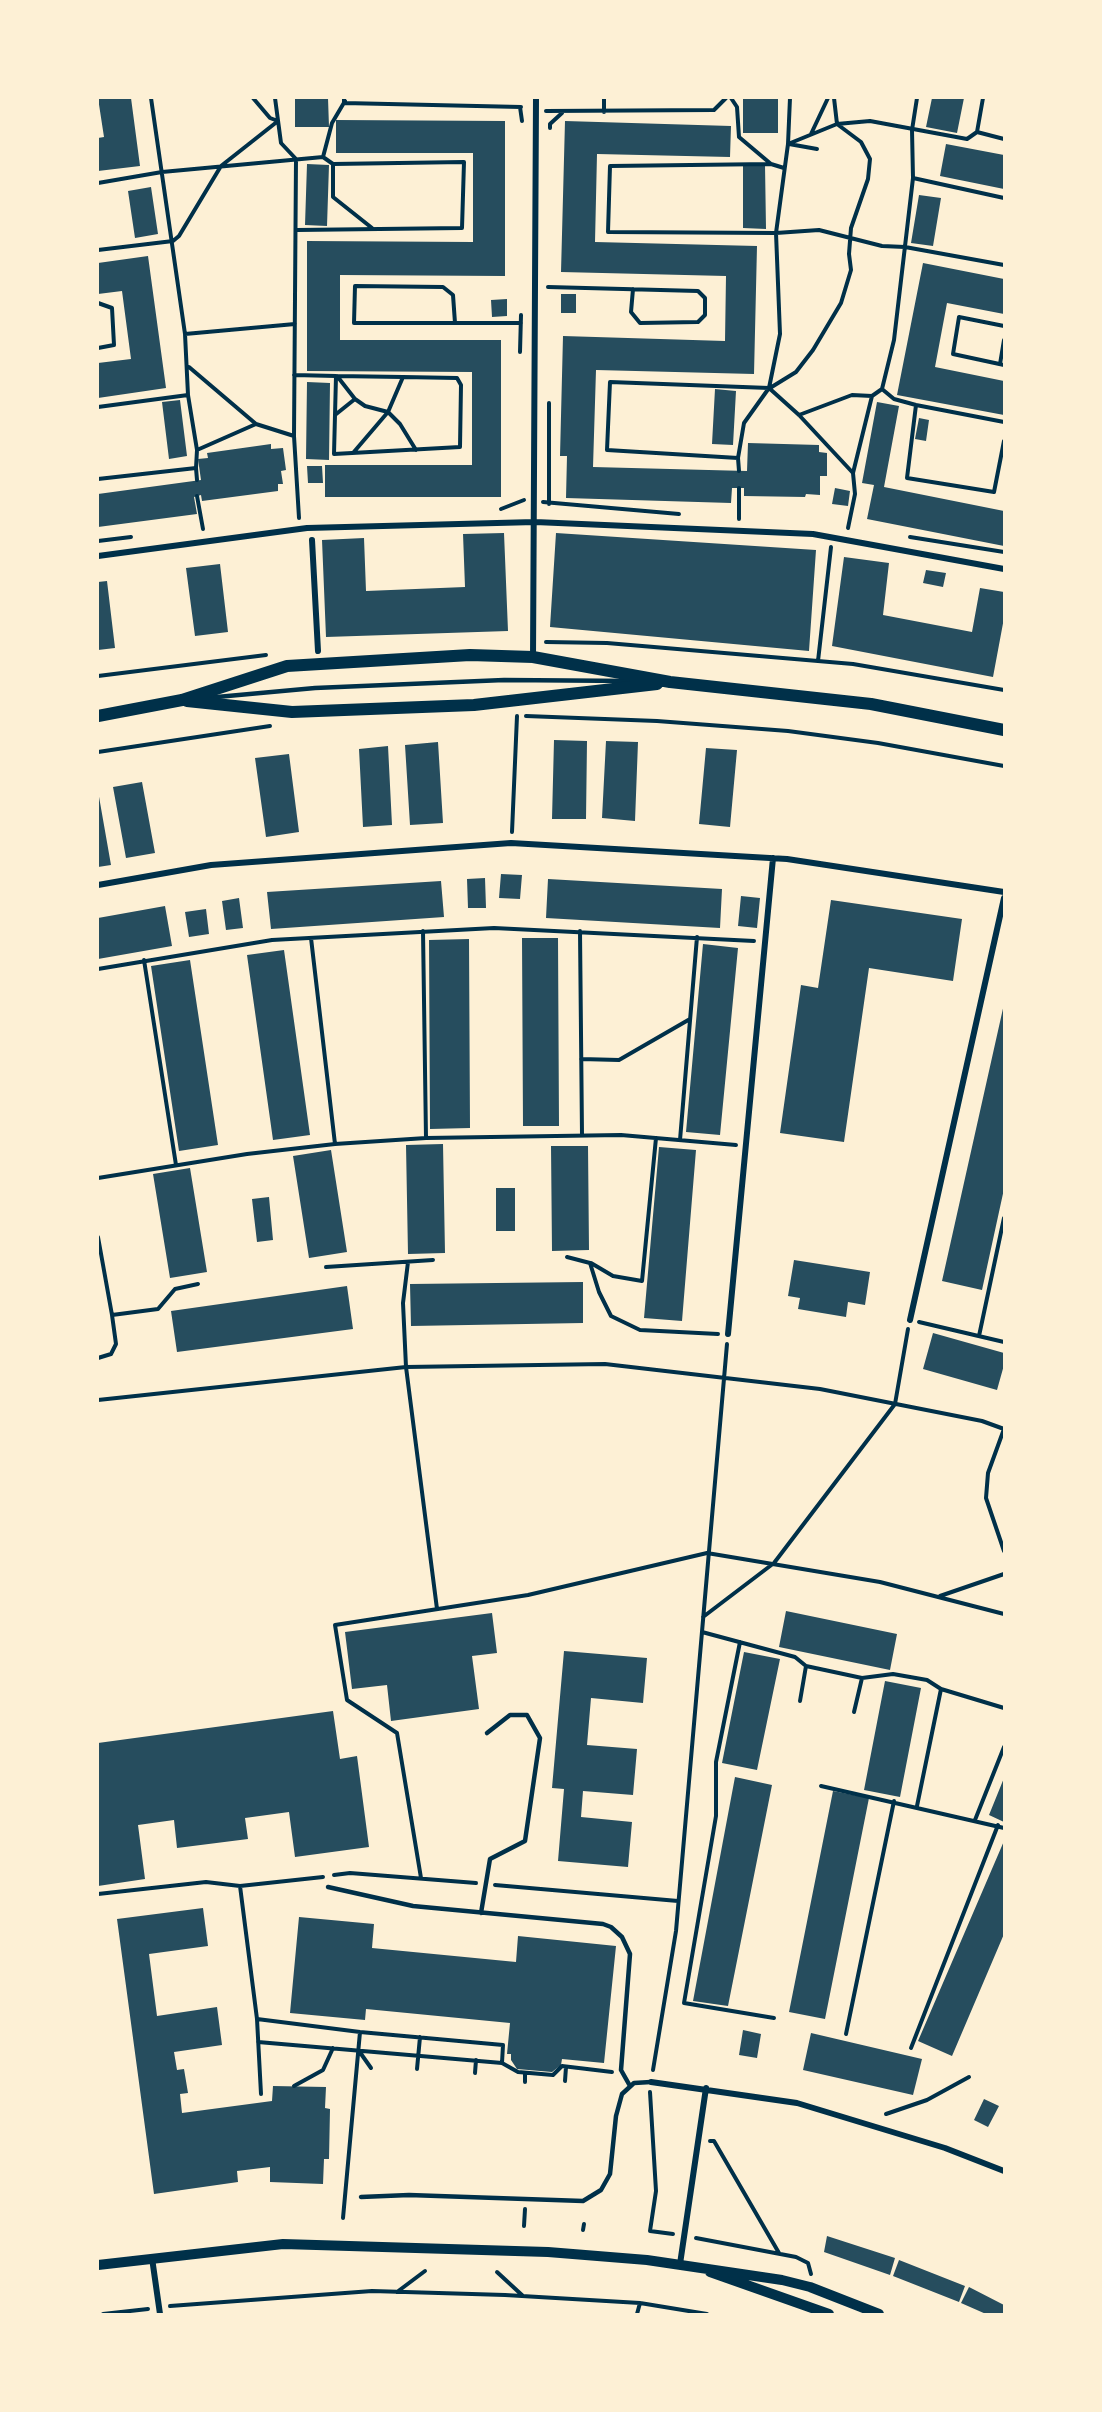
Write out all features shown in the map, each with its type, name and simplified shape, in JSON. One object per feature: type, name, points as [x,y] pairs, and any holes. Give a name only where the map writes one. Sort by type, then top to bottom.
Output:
[{"type":"main road","points":[[98,716],[182,700],[287,666],[470,655],[533,657],[670,682],[871,704],[1005,730]]},
{"type":"main road","points":[[182,700],[292,712],[451,706],[572,695],[670,682]]},
{"type":"street","points":[[533,657],[536,98]]},
{"type":"street","points":[[98,556],[307,528],[535,522],[813,534],[1005,569]]},
{"type":"street","points":[[312,540],[318,651]]},
{"type":"street","points":[[98,885],[211,865],[511,843],[773,858],[1005,892]]},
{"type":"street","points":[[728,1334],[773,858]]},
{"type":"street","points":[[910,1320],[1005,898]]},
{"type":"street","points":[[651,2082],[706,2088],[797,2103],[945,2148],[1005,2171]]},
{"type":"street","points":[[680,2264],[706,2088]]},
{"type":"street","points":[[98,2265],[283,2244],[548,2252],[680,2264],[782,2280],[810,2287],[861,2311],[879,2314]]},
{"type":"street","points":[[152,2258],[159,2311]]},
{"type":"street","points":[[698,2268],[735,2283],[829,2314]]},
{"type":"lane","points":[[182,700],[315,688],[504,680],[670,682]]},
{"type":"lane","points":[[481,1913],[490,1859],[525,1841],[540,1738],[526,1715],[510,1716],[487,1733]]},
{"type":"lane","points":[[328,1887],[413,1906],[603,1924],[622,1937],[630,1954],[621,2074],[630,2086]]},
{"type":"lane","points":[[361,2197],[421,2196],[583,2201],[601,2190],[608,2179],[612,2167],[618,2106],[622,2094],[630,2086],[640,2082],[651,2082]]},
{"type":"path","points":[[151,98],[189,367],[188,395],[197,450],[197,480]]},
{"type":"path","points":[[253,98],[270,118],[278,121]]},
{"type":"path","points":[[275,98],[281,143],[296,159],[294,436],[298,519]]},
{"type":"path","points":[[428,98],[428,105]]},
{"type":"path","points":[[469,98],[469,106]]},
{"type":"path","points":[[604,98],[604,112]]},
{"type":"path","points":[[562,113],[714,110],[726,98]]},
{"type":"path","points":[[731,98],[737,107],[739,137],[771,164]]},
{"type":"path","points":[[769,388],[780,334],[776,233],[788,144],[790,98]]},
{"type":"path","points":[[810,134],[828,98]]},
{"type":"path","points":[[739,471],[738,458],[744,423],[769,388],[796,372],[813,350],[841,303],[851,270],[849,254],[852,240],[851,228],[868,179],[870,159],[861,142],[837,124],[834,98]]},
{"type":"path","points":[[799,415],[852,395],[872,396],[882,390],[894,340],[913,178],[912,130],[917,98]]},
{"type":"path","points":[[788,144],[837,124],[870,121],[967,139],[977,132],[983,98]]},
{"type":"path","points":[[323,156],[332,123],[345,99],[428,105],[520,107]]},
{"type":"path","points":[[98,250],[173,241],[179,236],[221,166],[278,121]]},
{"type":"path","points":[[977,132],[1005,139]]},
{"type":"path","points":[[788,144],[817,149]]},
{"type":"path","points":[[98,183],[162,172],[323,156],[333,164],[464,162],[462,228],[297,230]]},
{"type":"path","points":[[333,164],[333,197],[373,229]]},
{"type":"path","points":[[784,168],[771,164],[610,166],[608,232],[776,233],[819,230],[882,246],[905,247],[1005,265]]},
{"type":"path","points":[[913,178],[1005,198]]},
{"type":"path","points":[[455,323],[453,295],[443,287],[355,286],[354,323],[455,323],[520,322]]},
{"type":"path","points":[[548,287],[633,289],[698,291],[705,298],[705,315],[698,322],[640,323],[631,312],[633,289]]},
{"type":"path","points":[[98,303],[112,308],[114,345],[98,348]]},
{"type":"path","points":[[1005,326],[959,317],[954,354],[1002,365],[1005,340]]},
{"type":"path","points":[[185,334],[295,324]]},
{"type":"path","points":[[189,367],[256,424],[294,436]]},
{"type":"path","points":[[294,375],[458,378],[461,385],[460,447],[334,454],[336,376]]},
{"type":"path","points":[[336,376],[355,399],[365,406],[388,412],[400,424],[416,450]]},
{"type":"path","points":[[353,453],[388,412],[403,377]]},
{"type":"path","points":[[738,458],[607,450],[610,382],[769,388],[799,415],[853,473]]},
{"type":"path","points":[[882,390],[894,399],[916,405],[1005,422]]},
{"type":"path","points":[[98,407],[188,395]]},
{"type":"path","points":[[848,528],[855,494],[853,473],[872,396]]},
{"type":"path","points":[[335,416],[355,399]]},
{"type":"path","points":[[916,405],[907,478],[994,492],[1005,441]]},
{"type":"path","points":[[197,450],[256,424]]},
{"type":"path","points":[[98,479],[196,468]]},
{"type":"path","points":[[739,488],[739,519]]},
{"type":"path","points":[[197,496],[203,529]]},
{"type":"path","points":[[818,661],[831,546]]},
{"type":"path","points":[[507,716],[657,721],[788,731],[878,743],[1005,766]]},
{"type":"path","points":[[511,843],[518,716]]},
{"type":"path","points":[[98,752],[276,725]]},
{"type":"path","points":[[98,969],[219,947],[311,938],[494,928],[765,942]]},
{"type":"path","points":[[423,931],[426,1138]]},
{"type":"path","points":[[580,932],[582,1135]]},
{"type":"path","points":[[311,938],[335,1144]]},
{"type":"path","points":[[680,1140],[697,938]]},
{"type":"path","points":[[144,960],[176,1165]]},
{"type":"path","points":[[581,1059],[619,1060],[690,1019]]},
{"type":"path","points":[[98,1178],[335,1144],[426,1138],[582,1135],[656,1138],[746,1146]]},
{"type":"path","points":[[567,1257],[590,1263],[614,1276],[642,1281],[656,1138]]},
{"type":"path","points":[[978,1336],[1005,1218]]},
{"type":"path","points":[[98,1237],[116,1344],[111,1354],[98,1358]]},
{"type":"path","points":[[326,1267],[432,1260]]},
{"type":"path","points":[[408,1262],[403,1304],[406,1367],[437,1609]]},
{"type":"path","points":[[590,1263],[599,1292],[610,1316],[640,1330],[728,1334],[678,1901],[651,2082],[650,2126],[656,2191],[650,2231],[684,2235],[779,2254],[808,2263],[811,2277]]},
{"type":"path","points":[[112,1315],[158,1310],[175,1290],[198,1284]]},
{"type":"path","points":[[703,1617],[774,1563],[895,1404],[910,1320],[1005,1342]]},
{"type":"path","points":[[98,1400],[406,1367],[605,1364],[820,1389],[982,1421],[1004,1429],[988,1473],[986,1498],[1005,1551]]},
{"type":"path","points":[[421,1878],[398,1733],[347,1700],[335,1625],[528,1594],[707,1553],[880,1582],[1005,1614]]},
{"type":"path","points":[[938,1597],[1005,1574]]},
{"type":"path","points":[[702,1632],[795,1657],[806,1666],[862,1678],[893,1674],[927,1680],[941,1689],[1005,1708]]},
{"type":"path","points":[[740,1642],[716,1762],[716,1816],[684,2003],[774,2018]]},
{"type":"path","points":[[800,1701],[806,1666]]},
{"type":"path","points":[[855,1712],[862,1678]]},
{"type":"path","points":[[917,1806],[941,1689]]},
{"type":"path","points":[[975,1820],[1005,1747]]},
{"type":"path","points":[[821,1786],[917,1806],[1005,1828]]},
{"type":"path","points":[[846,2034],[894,1801]]},
{"type":"path","points":[[911,2048],[998,1825]]},
{"type":"path","points":[[98,1894],[206,1882],[240,1886],[350,1873],[678,1901]]},
{"type":"path","points":[[240,1886],[257,2019],[261,2094]]},
{"type":"path","points":[[257,2019],[360,2032],[503,2045],[502,2063]]},
{"type":"path","points":[[343,2218],[360,2032]]},
{"type":"path","points":[[417,2069],[420,2037]]},
{"type":"path","points":[[258,2042],[502,2063],[518,2073],[553,2075],[562,2066],[621,2074]]},
{"type":"path","points":[[294,2086],[323,2070],[333,2048]]},
{"type":"path","points":[[359,2050],[371,2068]]},
{"type":"path","points":[[475,2073],[476,2060]]},
{"type":"path","points":[[565,2081],[566,2067]]},
{"type":"path","points":[[525,2073],[525,2082]]},
{"type":"path","points":[[886,2114],[927,2100],[969,2077]]},
{"type":"path","points":[[698,2138],[714,2141],[779,2254]]},
{"type":"path","points":[[524,2220],[524,2226]]},
{"type":"path","points":[[583,2230],[584,2224]]},
{"type":"path","points":[[397,2292],[425,2271]]},
{"type":"path","points":[[497,2272],[523,2296]]},
{"type":"path","points":[[103,2314],[159,2311],[262,2298],[397,2292],[640,2303],[707,2314]]},
{"type":"path","points":[[637,2314],[640,2303]]},
{"type":"building","points":[[98,98],[131,98],[140,166],[98,171],[98,138],[104,137]]},
{"type":"building","points":[[295,98],[328,98],[329,127],[295,127]]},
{"type":"building","points":[[743,98],[778,98],[778,133],[743,133]]},
{"type":"building","points":[[932,98],[964,98],[957,133],[926,127]]},
{"type":"building","points":[[336,120],[505,121],[505,276],[340,275],[340,340],[501,340],[501,497],[325,497],[325,465],[472,465],[472,372],[307,371],[307,241],[473,242],[473,153],[336,153]]},
{"type":"building","points":[[565,121],[731,126],[730,157],[597,154],[595,242],[757,246],[754,374],[596,370],[593,467],[747,471],[748,443],[819,445],[819,452],[827,453],[827,476],[820,476],[820,495],[806,494],[805,497],[744,496],[744,488],[732,488],[731,503],[566,498],[567,456],[560,456],[563,336],[725,341],[726,276],[561,272]]},
{"type":"building","points":[[946,144],[1004,155],[1004,189],[940,176]]},
{"type":"building","points":[[307,164],[329,165],[327,226],[305,225]]},
{"type":"building","points":[[765,165],[766,229],[743,228],[743,166]]},
{"type":"building","points":[[151,187],[158,234],[135,238],[128,191]]},
{"type":"building","points":[[919,195],[941,198],[933,246],[911,243]]},
{"type":"building","points":[[148,256],[166,388],[98,398],[98,363],[131,359],[122,291],[98,294],[98,263]]},
{"type":"building","points":[[923,263],[1004,279],[1004,314],[947,303],[935,367],[1004,381],[1004,415],[897,395]]},
{"type":"building","points":[[561,294],[576,294],[576,313],[561,313]]},
{"type":"building","points":[[507,299],[507,316],[492,317],[491,300]]},
{"type":"building","points":[[307,382],[330,383],[329,460],[306,459]]},
{"type":"building","points":[[715,389],[736,391],[733,445],[712,444]]},
{"type":"building","points":[[180,400],[187,456],[169,459],[162,402]]},
{"type":"building","points":[[877,402],[899,406],[884,487],[1004,511],[1004,546],[867,519],[874,485],[862,483]]},
{"type":"building","points":[[919,418],[929,420],[926,441],[915,439]]},
{"type":"building","points":[[271,444],[271,449],[283,448],[286,470],[281,471],[283,484],[278,484],[278,491],[202,501],[201,495],[194,497],[197,514],[98,527],[98,494],[201,480],[198,459],[208,458],[207,453]]},
{"type":"building","points":[[307,466],[322,466],[323,483],[308,483]]},
{"type":"building","points":[[835,488],[850,491],[848,506],[832,504]]},
{"type":"building","points":[[504,533],[508,631],[326,637],[322,540],[364,538],[366,591],[465,587],[463,534]]},
{"type":"building","points":[[556,533],[816,550],[809,651],[550,627]]},
{"type":"building","points":[[844,557],[889,563],[883,615],[972,632],[980,588],[1004,592],[1004,618],[993,677],[832,646]]},
{"type":"building","points":[[220,564],[228,632],[195,636],[186,568]]},
{"type":"building","points":[[926,570],[946,573],[943,587],[923,583]]},
{"type":"building","points":[[107,581],[115,648],[98,650],[98,582]]},
{"type":"building","points":[[554,740],[587,741],[586,819],[552,819]]},
{"type":"building","points":[[606,741],[638,742],[635,821],[602,818]]},
{"type":"building","points":[[438,742],[443,823],[410,825],[405,745]]},
{"type":"building","points":[[388,746],[392,825],[363,827],[359,749]]},
{"type":"building","points":[[706,748],[737,750],[730,827],[699,824]]},
{"type":"building","points":[[289,754],[299,832],[266,837],[255,758]]},
{"type":"building","points":[[142,782],[155,853],[126,858],[113,787]]},
{"type":"building","points":[[98,791],[111,865],[98,867]]},
{"type":"building","points":[[501,874],[522,875],[520,899],[499,898]]},
{"type":"building","points":[[485,878],[486,908],[468,908],[467,879]]},
{"type":"building","points":[[548,879],[722,889],[720,928],[546,918]]},
{"type":"building","points":[[441,881],[444,917],[271,929],[267,892]]},
{"type":"building","points":[[741,896],[760,898],[757,928],[738,926]]},
{"type":"building","points":[[239,898],[243,928],[226,930],[222,901]]},
{"type":"building","points":[[831,900],[962,919],[953,981],[869,968],[844,1142],[780,1133],[801,985],[818,988]]},
{"type":"building","points":[[165,906],[172,946],[98,959],[98,918]]},
{"type":"building","points":[[206,909],[209,934],[189,937],[185,912]]},
{"type":"building","points":[[522,938],[558,938],[559,1126],[523,1126]]},
{"type":"building","points":[[469,939],[470,1128],[430,1129],[429,940]]},
{"type":"building","points":[[703,944],[738,948],[720,1135],[686,1132]]},
{"type":"building","points":[[284,950],[310,1135],[273,1140],[247,955]]},
{"type":"building","points":[[190,960],[218,1145],[179,1151],[151,966]]},
{"type":"building","points":[[1004,1004],[1004,1189],[982,1290],[942,1281]]},
{"type":"building","points":[[443,1144],[445,1253],[408,1254],[406,1145]]},
{"type":"building","points":[[551,1146],[588,1146],[589,1250],[552,1251]]},
{"type":"building","points":[[659,1147],[696,1150],[682,1321],[644,1318]]},
{"type":"building","points":[[331,1150],[347,1252],[309,1258],[293,1156]]},
{"type":"building","points":[[190,1168],[207,1272],[170,1278],[153,1174]]},
{"type":"building","points":[[496,1188],[515,1188],[515,1231],[496,1231]]},
{"type":"building","points":[[269,1197],[273,1240],[257,1242],[252,1199]]},
{"type":"building","points":[[794,1260],[870,1272],[865,1305],[848,1302],[846,1317],[798,1309],[800,1298],[788,1296]]},
{"type":"building","points":[[583,1282],[583,1323],[411,1326],[410,1284]]},
{"type":"building","points":[[347,1286],[353,1329],[177,1352],[171,1311]]},
{"type":"building","points":[[933,1333],[1004,1353],[1004,1365],[997,1390],[923,1369]]},
{"type":"building","points":[[786,1611],[897,1634],[890,1670],[779,1647]]},
{"type":"building","points":[[492,1613],[497,1653],[472,1656],[479,1709],[391,1721],[387,1685],[352,1689],[345,1632]]},
{"type":"building","points":[[564,1651],[647,1658],[643,1703],[591,1698],[587,1745],[637,1749],[633,1795],[583,1791],[581,1817],[632,1822],[628,1867],[558,1861],[564,1789],[552,1788]]},
{"type":"building","points":[[744,1652],[780,1659],[757,1770],[722,1763]]},
{"type":"building","points":[[885,1681],[921,1688],[900,1797],[864,1790]]},
{"type":"building","points":[[333,1711],[340,1759],[357,1756],[369,1847],[295,1857],[289,1812],[245,1818],[248,1839],[177,1848],[174,1820],[138,1825],[145,1879],[98,1886],[98,1743]]},
{"type":"building","points":[[735,1777],[772,1785],[728,2006],[693,2001]]},
{"type":"building","points":[[1004,1778],[1004,1822],[989,1815]]},
{"type":"building","points":[[833,1791],[869,1798],[825,2019],[789,2012]]},
{"type":"building","points":[[1004,1841],[1004,1934],[952,2056],[918,2041]]},
{"type":"building","points":[[203,1908],[208,1946],[149,1954],[157,2016],[217,2007],[222,2045],[174,2052],[177,2070],[184,2069],[188,2093],[180,2094],[182,2113],[272,2101],[273,2086],[326,2087],[325,2108],[330,2109],[329,2159],[324,2159],[323,2184],[270,2182],[270,2167],[237,2171],[238,2182],[154,2194],[117,1919]]},
{"type":"building","points":[[299,1917],[374,1924],[372,1948],[516,1962],[518,1936],[616,1946],[604,2063],[562,2059],[561,2065],[552,2072],[517,2069],[511,2060],[511,2054],[507,2054],[510,2023],[366,2009],[365,2020],[290,2013]]},
{"type":"building","points":[[743,2030],[761,2034],[757,2058],[739,2055]]},
{"type":"building","points":[[811,2033],[922,2059],[913,2095],[803,2070]]},
{"type":"building","points":[[984,2099],[999,2106],[988,2127],[974,2120]]},
{"type":"building","points":[[827,2236],[895,2258],[890,2275],[824,2252]]},
{"type":"building","points":[[899,2260],[965,2286],[959,2302],[893,2276]]},
{"type":"building","points":[[969,2287],[1004,2305],[1004,2314],[986,2314],[961,2303]]}]
